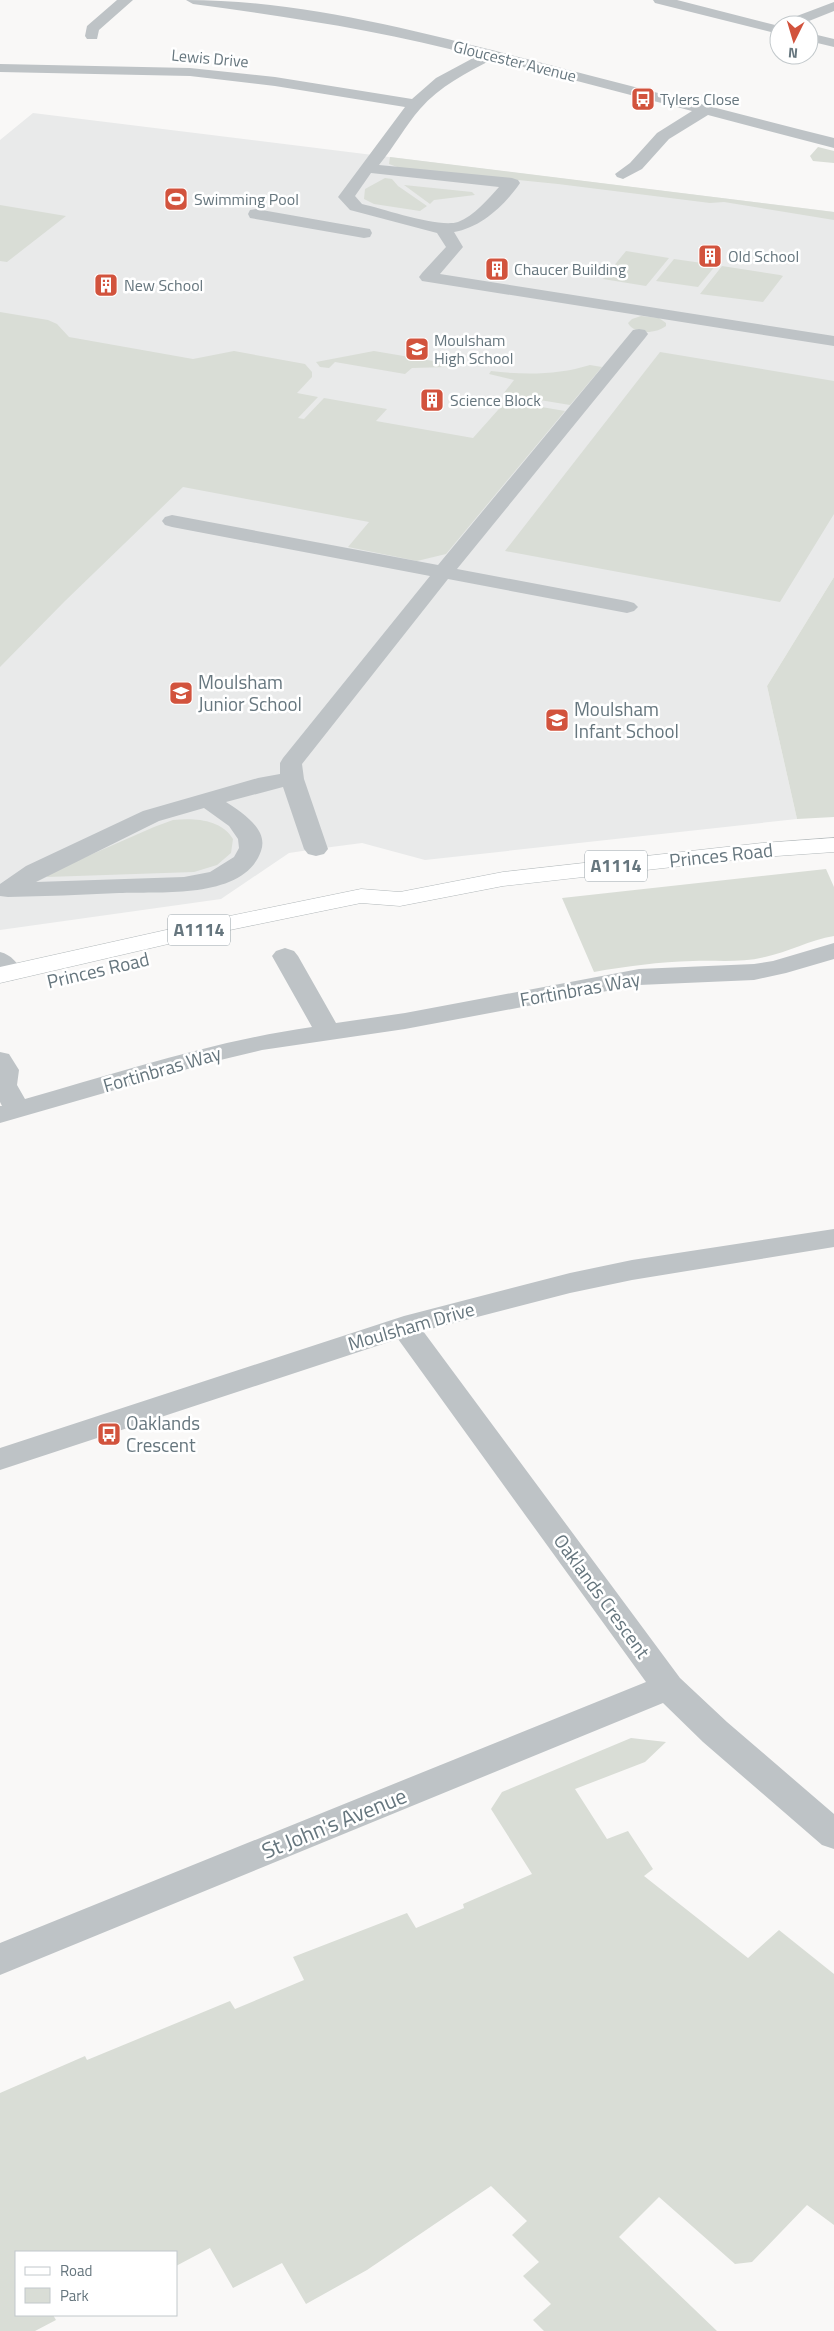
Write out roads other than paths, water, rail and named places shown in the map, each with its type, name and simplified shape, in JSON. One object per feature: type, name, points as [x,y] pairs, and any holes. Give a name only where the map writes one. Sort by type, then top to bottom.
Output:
[{"type":"main road","name":"Princes Road","points":[[3,975],[361,896],[400,899],[503,879],[762,850],[834,846]]},
{"type":"street","points":[[92,36],[92,29],[126,0]]},
{"type":"street","name":"Gloucester Avenue","points":[[193,0],[221,2],[369,26],[418,36],[834,143]]},
{"type":"street","points":[[660,0],[769,25]]},
{"type":"street","points":[[812,15],[834,6]]},
{"type":"street","points":[[819,40],[834,43]]},
{"type":"street","points":[[356,207],[346,197],[351,186],[372,162],[416,104],[444,79],[490,55]]},
{"type":"street","name":"Lewis Drive","points":[[0,68],[64,71],[147,70],[191,72],[253,79],[416,104]]},
{"type":"street","points":[[623,174],[636,166],[663,136],[705,110]]},
{"type":"street","points":[[306,222],[317,213],[327,210],[356,207],[443,229],[463,226],[482,214],[512,183],[372,162]]},
{"type":"street","points":[[256,214],[364,233]]},
{"type":"street","points":[[443,229],[455,247],[428,277],[834,341]]},
{"type":"street","points":[[630,309],[622,324],[626,330],[653,334]]},
{"type":"street","points":[[316,849],[292,779],[290,763],[444,572],[653,334],[680,317]]},
{"type":"street","points":[[172,521],[627,606]]},
{"type":"street","points":[[4,894],[35,871],[151,816],[266,783],[292,779]]},
{"type":"street","points":[[4,894],[209,881],[232,872],[242,864],[248,854],[251,842],[247,831],[239,822],[206,800]]},
{"type":"street","name":"Fortinbras Way","points":[[9,1112],[206,1055],[262,1042],[405,1021],[639,977],[754,972],[777,968],[834,951]]},
{"type":"street","points":[[285,956],[327,1031]]},
{"type":"street","points":[[0,1060],[6,1070],[4,1085],[9,1112]]},
{"type":"street","name":"Moulsham Drive","points":[[0,1459],[404,1326],[579,1281],[834,1238]]},
{"type":"street","name":"Oaklands Crescent","points":[[404,1326],[668,1686],[715,1732],[834,1835]]},
{"type":"street","name":"St John's Avenue","points":[[0,1959],[668,1686]]},
{"type":"place","name":"Tylers Close","points":[[643,99]]},
{"type":"place","name":"Swimming Pool","points":[[176,199]]},
{"type":"place","name":"Old School","points":[[710,256]]},
{"type":"place","name":"Chaucer Building","points":[[497,269]]},
{"type":"place","name":"New School","points":[[106,285]]},
{"type":"place","name":"Moulsham High School","points":[[417,349]]},
{"type":"place","name":"Science Block","points":[[432,400]]},
{"type":"place","name":"Moulsham Junior School","points":[[181,693]]},
{"type":"place","name":"Moulsham Infant School","points":[[557,720]]},
{"type":"place","name":"Oaklands Crescent","points":[[109,1434]]}]
